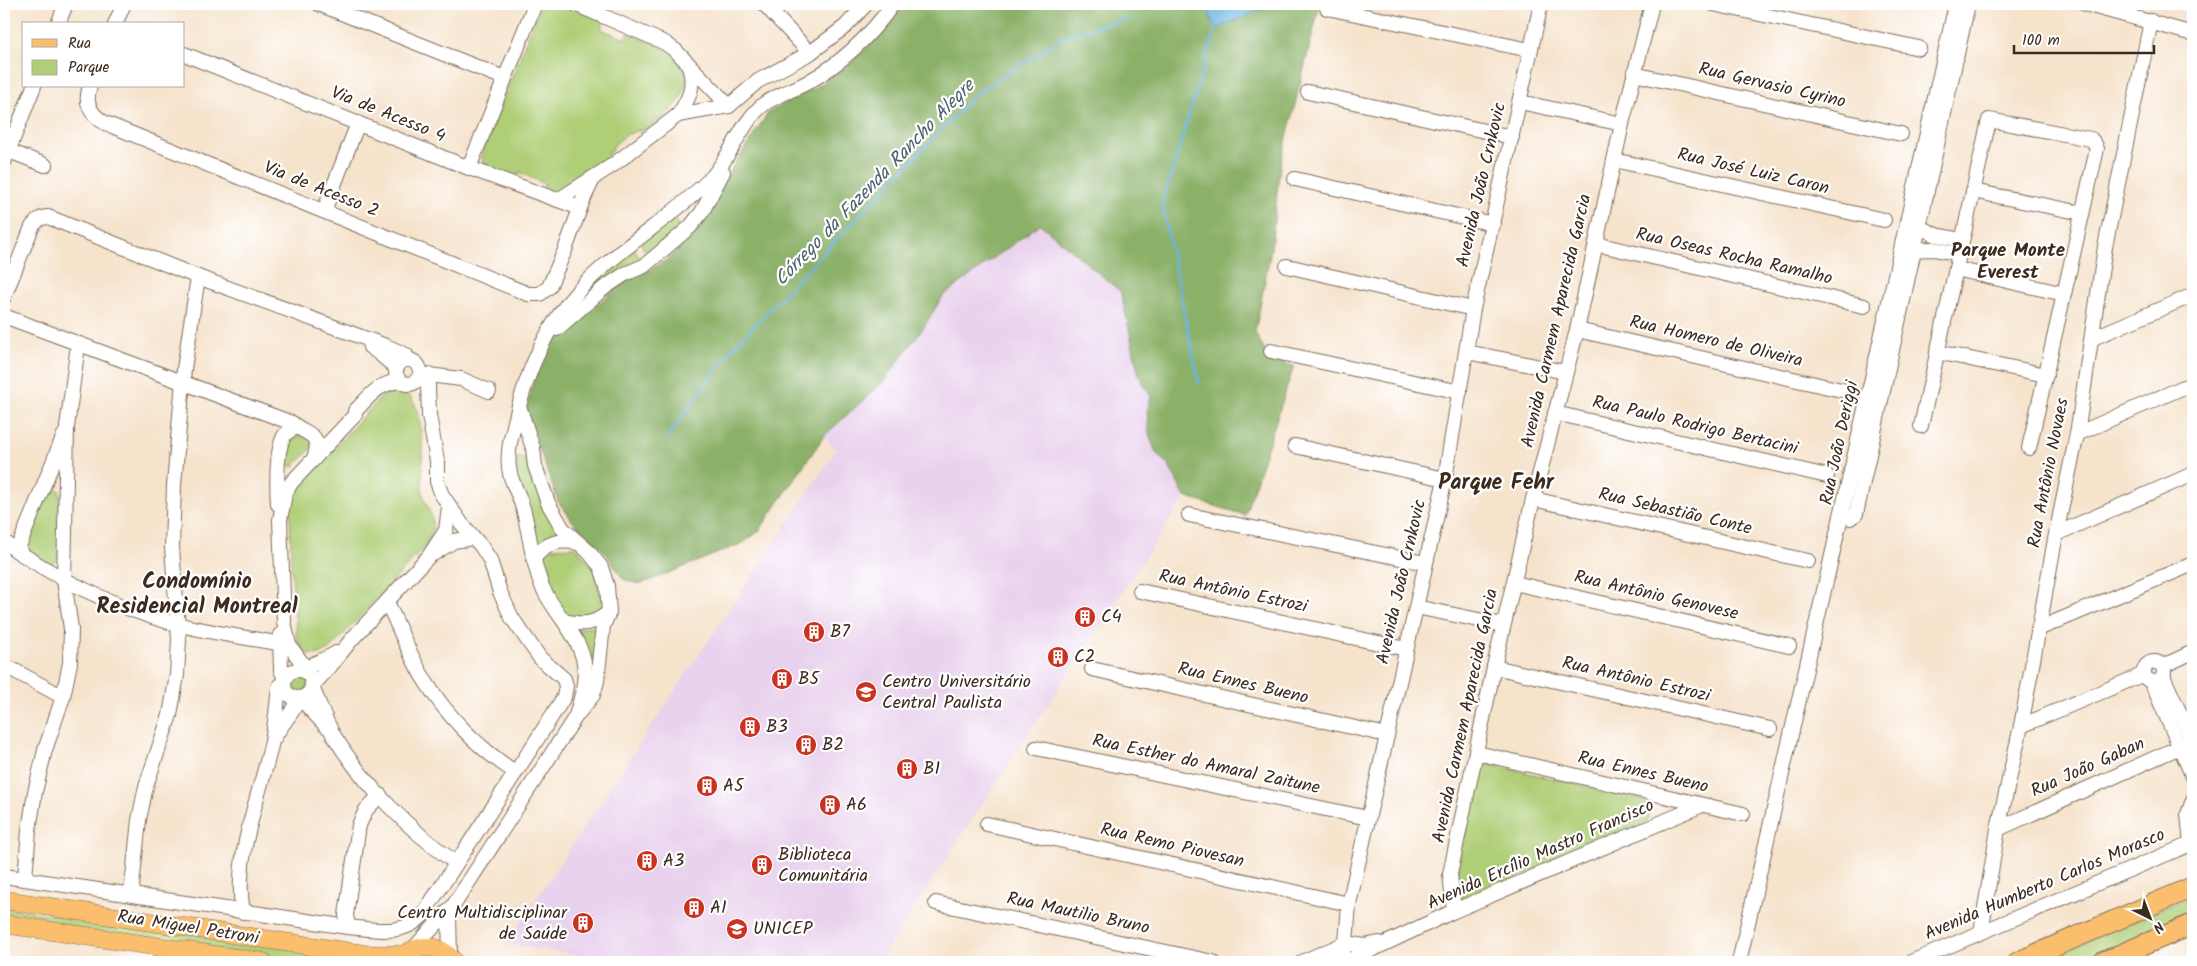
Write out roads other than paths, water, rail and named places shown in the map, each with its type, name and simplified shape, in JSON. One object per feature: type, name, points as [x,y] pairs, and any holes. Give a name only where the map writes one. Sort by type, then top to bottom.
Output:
[{"type":"highway","points":[[2018,962],[2193,886]]},
{"type":"highway","points":[[2103,962],[2193,924]]},
{"type":"main road","name":"Rua Miguel Petroni","points":[[4,900],[364,954],[405,955],[427,946],[440,949],[452,959]]},
{"type":"main road","name":"Rua Miguel Petroni","points":[[4,924],[263,962]]},
{"type":"street","points":[[59,22],[66,4]]},
{"type":"street","points":[[116,22],[124,4]]},
{"type":"street","points":[[319,4],[504,78]]},
{"type":"street","points":[[469,168],[535,4]]},
{"type":"street","points":[[575,4],[652,36],[676,51],[729,106]]},
{"type":"street","points":[[764,4],[810,53]]},
{"type":"street","points":[[678,115],[729,106],[758,81],[810,53],[846,26],[866,4]]},
{"type":"street","points":[[576,716],[585,686],[585,666],[580,649],[564,621],[549,601],[542,586],[524,511],[507,468],[519,404],[540,345],[556,319],[579,290],[711,177],[762,105],[806,83],[841,61],[876,25],[892,4]]},
{"type":"street","name":"Avenida João Crnkovic","points":[[1339,962],[1346,942],[1349,904],[1444,479],[1474,309],[1541,4]]},
{"type":"street","name":"Avenida Carmem Aparecida Garcia","points":[[1454,912],[1450,874],[1494,667],[1533,499],[1577,330],[1622,124],[1652,4]]},
{"type":"street","points":[[1713,4],[1918,48]]},
{"type":"street","name":"Rua João Deriggi","points":[[1913,224],[1956,4]]},
{"type":"street","name":"Rua João Deriggi","points":[[1739,962],[1842,516],[1968,4]]},
{"type":"street","points":[[2085,4],[2193,34]]},
{"type":"street","points":[[1327,8],[1530,50]]},
{"type":"street","name":"Rua Antônio Novaes","points":[[1981,932],[1998,829],[2021,726],[2056,534],[2077,434],[2093,338],[2105,247],[2151,21]]},
{"type":"street","name":"Via de Acesso 4","points":[[185,54],[469,168],[580,208]]},
{"type":"street","points":[[558,200],[593,179],[678,115],[687,102],[692,86],[688,63]]},
{"type":"street","name":"Rua Gervasio Cyrino","points":[[1634,74],[1901,134]]},
{"type":"street","points":[[33,88],[5,154],[45,165]]},
{"type":"street","name":"Via de Acesso 2","points":[[90,88],[87,100],[91,112],[105,123],[528,294],[540,294],[549,287],[580,208]]},
{"type":"street","points":[[1308,92],[1512,137]]},
{"type":"street","points":[[1520,102],[1622,124]]},
{"type":"street","points":[[1921,426],[1989,120],[2091,140],[2097,150],[2029,448]]},
{"type":"street","points":[[324,211],[358,124]]},
{"type":"street","points":[[533,362],[554,332],[572,315],[612,282],[644,266],[690,227],[702,212],[735,144]]},
{"type":"street","name":"Rua José Luiz Caron","points":[[1614,160],[1884,220]]},
{"type":"street","points":[[580,208],[593,179]]},
{"type":"street","points":[[1295,179],[1493,224]]},
{"type":"street","points":[[1973,191],[2082,213]]},
{"type":"street","points":[[679,204],[689,219],[690,227]]},
{"type":"street","points":[[4,297],[27,239],[37,221],[43,217],[56,219],[198,277],[238,290],[355,336],[380,352],[388,362],[426,381],[429,415],[435,442],[437,482],[449,507],[490,560],[500,592],[512,618],[540,658],[566,683],[564,697],[422,916],[410,926],[396,930],[348,926],[4,876]]},
{"type":"street","points":[[1913,224],[1936,235],[1962,240]]},
{"type":"street","points":[[637,240],[645,258],[652,259]]},
{"type":"street","name":"Rua Oseas Rocha Ramalho","points":[[1596,244],[1864,306]]},
{"type":"street","points":[[1907,250],[1934,249],[1959,254]]},
{"type":"street","points":[[1287,266],[1474,309]]},
{"type":"street","points":[[1956,269],[2064,294]]},
{"type":"street","points":[[134,895],[132,886],[139,820],[146,786],[170,715],[175,694],[178,656],[172,548],[174,485],[183,382],[198,277]]},
{"type":"street","points":[[2093,338],[2193,295]]},
{"type":"street","points":[[4,316],[292,423],[313,435],[328,432],[347,415],[356,411]]},
{"type":"street","name":"Rua Homero de Oliveira","points":[[1577,330],[1846,391]]},
{"type":"street","points":[[25,878],[29,830],[35,792],[45,750],[63,697],[72,647],[70,612],[64,580],[67,427],[78,345]]},
{"type":"street","points":[[1271,351],[1460,392]]},
{"type":"street","points":[[1467,352],[1566,372]]},
{"type":"street","points":[[1937,352],[2046,375]]},
{"type":"street","points":[[280,520],[287,489],[354,415],[366,400],[368,390],[388,369],[455,378],[489,390]]},
{"type":"street","points":[[406,372],[429,415]]},
{"type":"street","points":[[428,391],[435,383],[455,378]]},
{"type":"street","points":[[2077,434],[2193,384]]},
{"type":"street","points":[[452,959],[448,917],[455,903],[576,716],[593,695],[597,681],[603,626],[609,612],[605,574],[596,560],[563,529],[554,516],[543,491],[519,404]]},
{"type":"street","points":[[253,409],[277,424],[284,438]]},
{"type":"street","name":"Rua Paulo Rodrigo Bertacini","points":[[1555,413],[1827,476]]},
{"type":"street","points":[[17,551],[67,427]]},
{"type":"street","points":[[297,427],[288,432],[284,438],[280,459],[278,500],[284,622],[284,644],[280,670],[285,680],[287,693],[299,698],[333,734],[352,762],[380,795],[427,840],[456,863]]},
{"type":"street","points":[[280,459],[291,471],[296,471],[310,463],[317,445],[313,435]]},
{"type":"street","points":[[1295,446],[1444,479]]},
{"type":"street","points":[[509,451],[520,448],[533,454]]},
{"type":"street","points":[[2056,534],[2193,474]]},
{"type":"street","name":"Rua Sebastião Conte","points":[[1533,499],[1808,561]]},
{"type":"street","points":[[299,698],[308,694],[312,686],[352,639],[429,556],[446,530],[449,507]]},
{"type":"street","points":[[1189,515],[1425,563]]},
{"type":"street","points":[[429,556],[454,541],[473,538]]},
{"type":"street","points":[[534,558],[540,551],[556,541],[578,543]]},
{"type":"street","points":[[4,542],[64,580],[100,597],[177,624],[284,644],[302,664],[304,671],[311,677],[312,686],[333,734]]},
{"type":"street","points":[[2038,629],[2193,564]]},
{"type":"street","name":"Rua Antônio Genovese","points":[[1514,583],[1789,646]]},
{"type":"street","name":"Rua Antônio Estrozi","points":[[1140,591],[1406,649]]},
{"type":"street","points":[[387,602],[424,679],[438,698],[469,735],[491,755],[515,772]]},
{"type":"street","points":[[1416,607],[1504,625]]},
{"type":"street","points":[[564,621],[584,625],[597,621],[609,612]]},
{"type":"street","points":[[243,912],[241,895],[244,860],[254,806],[271,744],[279,686],[291,672],[304,671],[309,666],[331,657],[352,639]]},
{"type":"street","points":[[2021,726],[2155,674],[2193,652]]},
{"type":"street","points":[[4,665],[63,697]]},
{"type":"street","name":"Rua Antônio Estrozi","points":[[1494,667],[1770,729]]},
{"type":"street","name":"Rua Ennes Bueno","points":[[1092,669],[1387,735]]},
{"type":"street","points":[[2155,674],[2190,743],[2193,777]]},
{"type":"street","points":[[271,744],[282,723],[297,706],[299,698]]},
{"type":"street","name":"Rua João Gaban","points":[[1998,829],[2190,743]]},
{"type":"street","name":"Rua Esther do Amaral Zaitune","points":[[1036,748],[1368,818]]},
{"type":"street","name":"Rua Ennes Bueno","points":[[1477,754],[1700,806],[1743,814]]},
{"type":"street","points":[[348,926],[346,916],[359,825],[366,810],[380,795]]},
{"type":"street","points":[[2192,843],[2188,814],[2193,800]]},
{"type":"street","name":"Avenida Ercílio Mastro Francisco","points":[[1346,962],[1454,912],[1700,806]]},
{"type":"street","name":"Rua Remo Piovesan","points":[[987,824],[1349,904]]},
{"type":"street","name":"Avenida Humberto Carlos Morasco","points":[[1911,962],[2192,843]]},
{"type":"street","name":"Rua Mautilio Bruno","points":[[936,902],[1213,962]]},
{"type":"street","points":[[405,955],[455,903]]},
{"type":"street","name":"Avenida Ercílio Mastro Francisco","points":[[1346,942],[1354,945],[1371,945],[1397,939]]},
{"type":"street","points":[[1302,962],[1346,942]]},
{"type":"water","points":[[1206,4],[1260,4],[1257,11],[1215,30]]},
{"type":"waterway","name":"Córrego da Fazenda Rancho Alegre","points":[[667,437],[731,350],[976,94],[1067,35],[1130,18]]},
{"type":"waterway","points":[[1199,384],[1162,204],[1215,30]]},
{"type":"place","name":"C4","points":[[1085,617]]},
{"type":"place","name":"B7","points":[[814,632]]},
{"type":"place","name":"C2","points":[[1058,657]]},
{"type":"place","name":"B5","points":[[782,679]]},
{"type":"place","name":"Centro Universitário Central Paulista","points":[[866,692]]},
{"type":"place","name":"B3","points":[[750,727]]},
{"type":"place","name":"B2","points":[[806,745]]},
{"type":"place","name":"B1","points":[[907,769]]},
{"type":"place","name":"A5","points":[[707,786]]},
{"type":"place","name":"A6","points":[[830,805]]},
{"type":"place","name":"A3","points":[[647,861]]},
{"type":"place","name":"Biblioteca Comunitária","points":[[762,865]]},
{"type":"place","name":"A1","points":[[694,908]]},
{"type":"place","name":"Centro Multidisciplinar de Saúde","points":[[583,923]]},
{"type":"place","name":"UNICEP","points":[[737,929]]},
{"type":"district","name":"Parque Monte Everest","points":[[2008,262]]},
{"type":"district","name":"Parque Fehr","points":[[1496,483]]},
{"type":"district","name":"Condomínio Residencial Montreal","points":[[197,594]]}]
